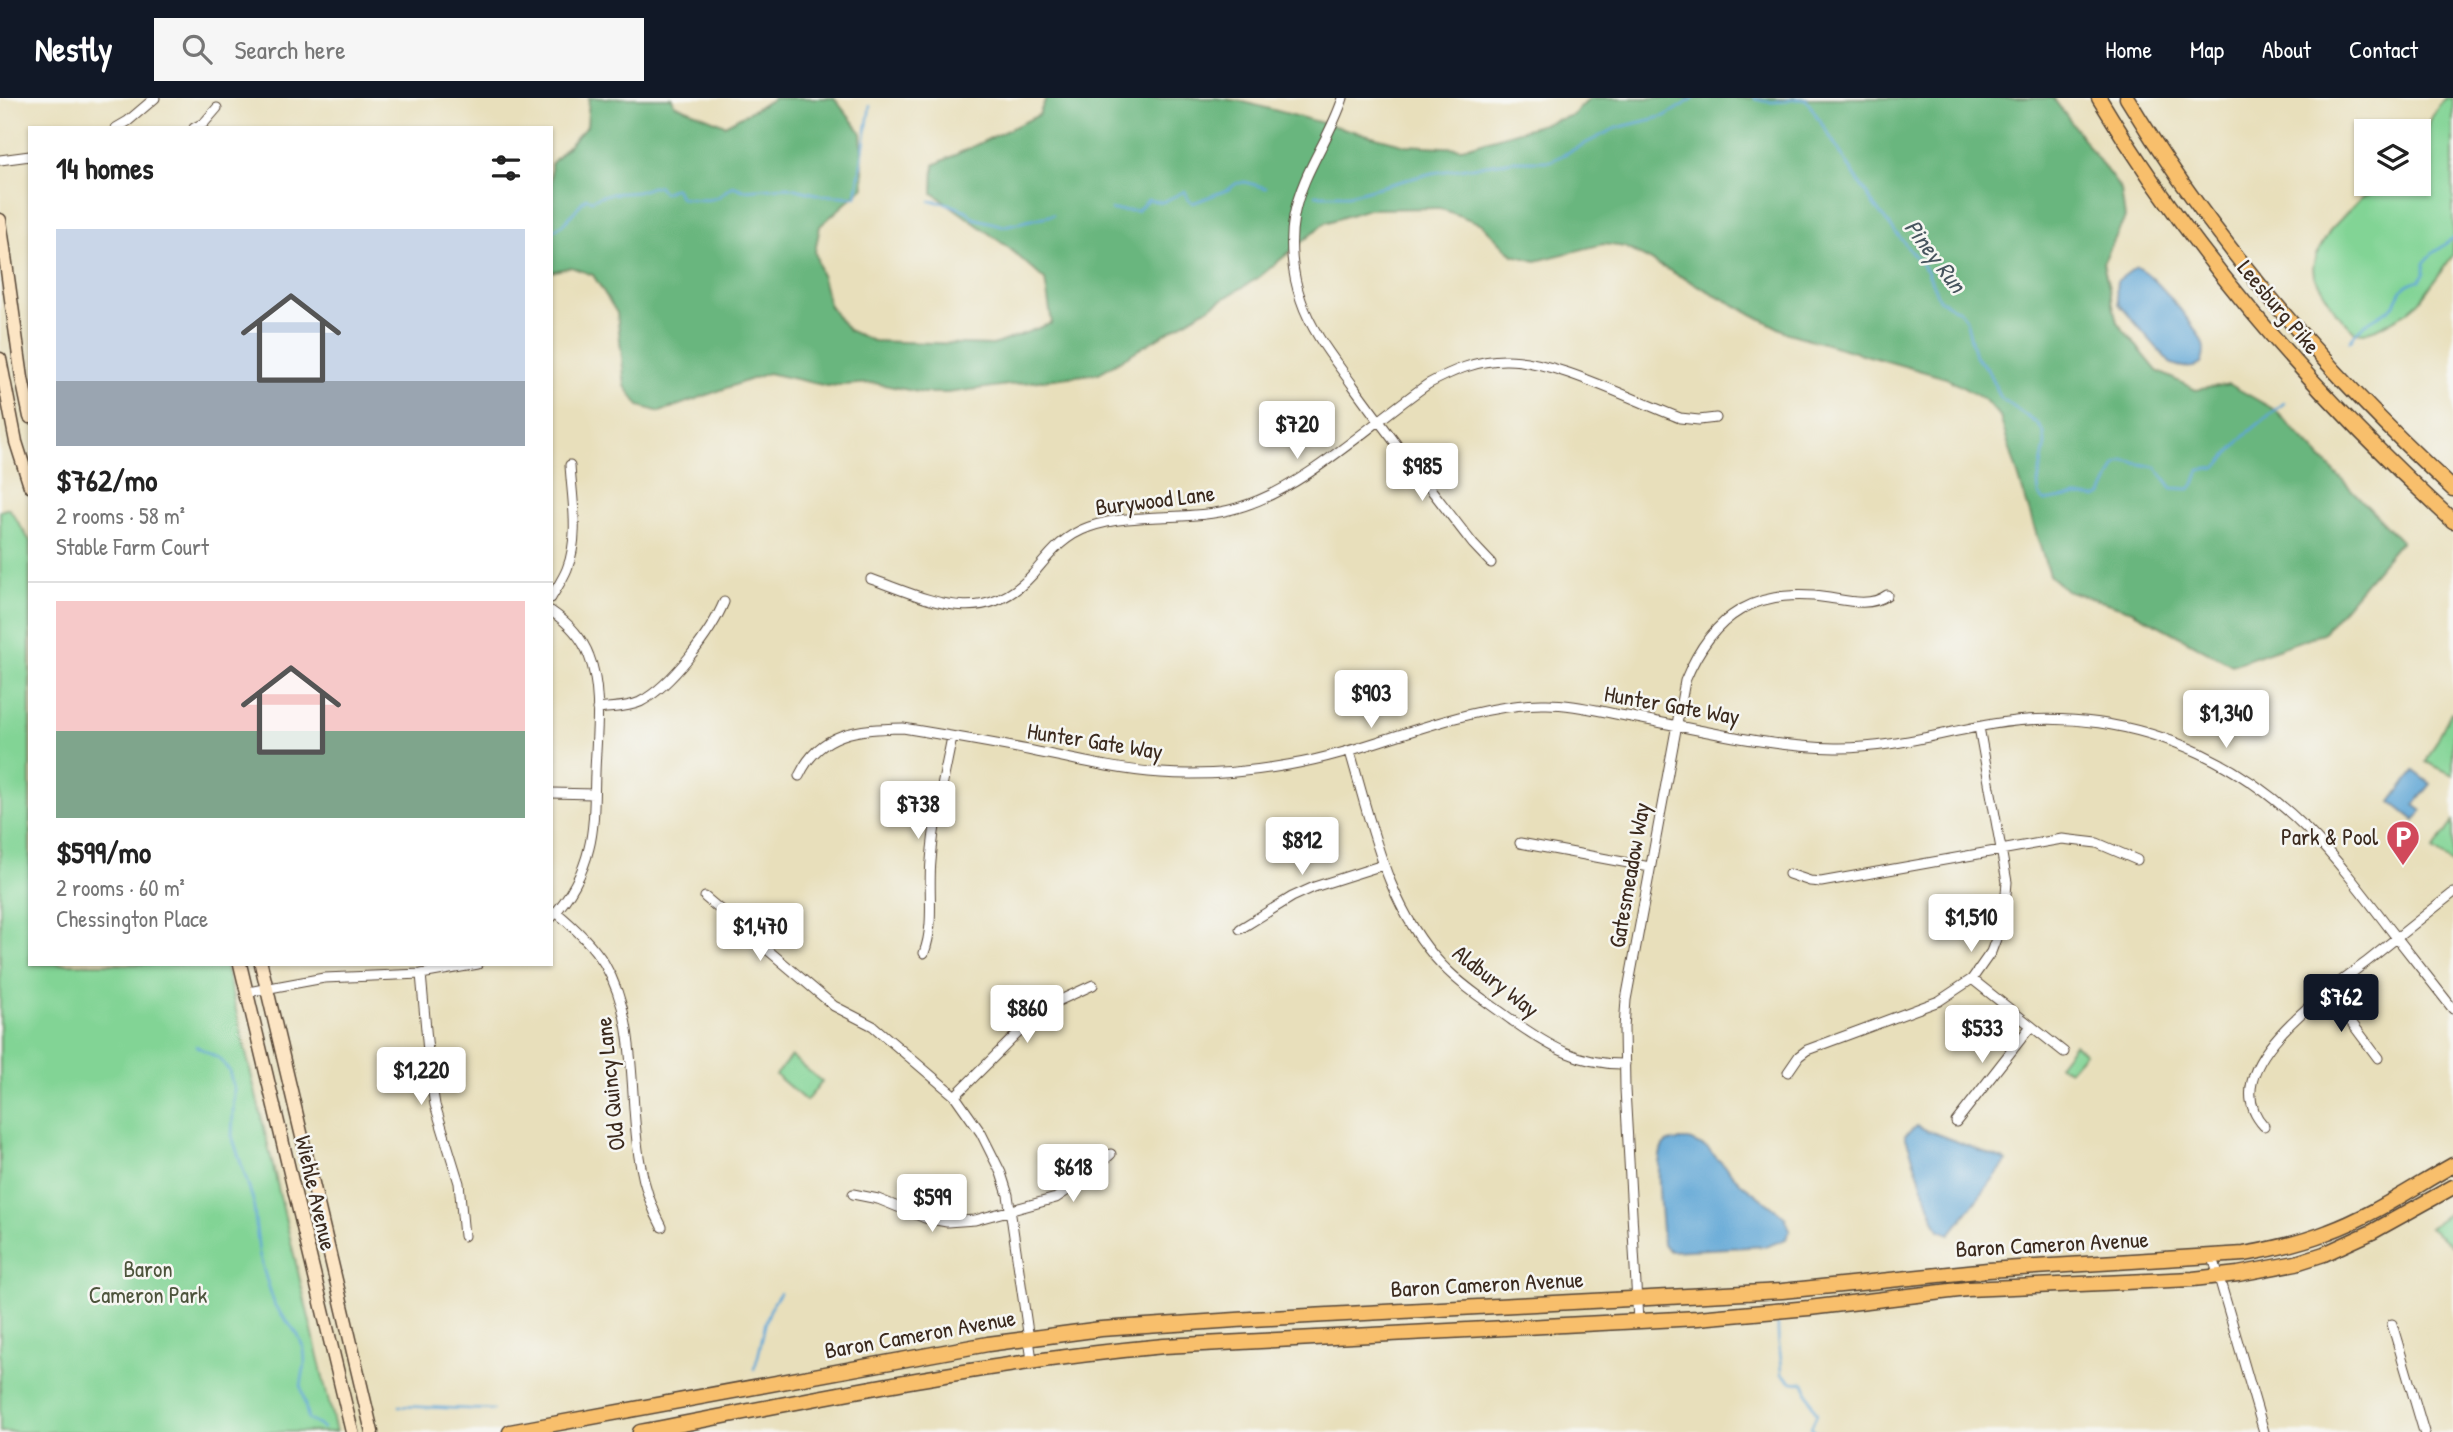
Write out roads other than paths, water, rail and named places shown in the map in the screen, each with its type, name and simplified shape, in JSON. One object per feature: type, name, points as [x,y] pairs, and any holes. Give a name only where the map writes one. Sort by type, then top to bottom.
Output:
[{"type":"main road","name":"Leesburg Pike","points":[[2099,98],[2158,188],[2247,307],[2367,440],[2453,521]]},
{"type":"main road","name":"Leesburg Pike","points":[[2127,98],[2189,191],[2266,293],[2336,374],[2453,489]]},
{"type":"main road","points":[[0,220],[28,406]]},
{"type":"main road","points":[[0,359],[16,442],[28,480]]},
{"type":"main road","name":"Wiehle Avenue","points":[[241,966],[352,1432]]},
{"type":"main road","name":"Wiehle Avenue","points":[[262,966],[372,1432]]},
{"type":"main road","name":"Baron Cameron Avenue","points":[[510,1432],[1028,1338],[1164,1324],[1782,1291],[1988,1269],[2213,1257],[2273,1249],[2353,1222],[2453,1165]]},
{"type":"main road","name":"Baron Cameron Avenue","points":[[640,1432],[1031,1360],[1164,1346],[1753,1314],[1967,1289],[2218,1276],[2297,1263],[2324,1254],[2372,1233],[2453,1186]]},
{"type":"street","points":[[130,125],[155,98]]},
{"type":"street","points":[[1343,98],[1298,196],[1292,257],[1301,300],[1319,338],[1378,421],[1491,563]]},
{"type":"street","points":[[198,126],[217,108]]},
{"type":"street","points":[[0,160],[28,156]]},
{"type":"street","name":"Burywood Lane","points":[[871,579],[949,606],[993,600],[1020,586],[1058,545],[1080,531],[1130,520],[1214,513],[1260,500],[1293,483],[1428,384],[1470,365],[1505,359],[1541,365],[1680,418],[1716,418]]},
{"type":"street","points":[[553,594],[573,549],[574,518],[570,465]]},
{"type":"street","name":"Gatesmeadow Way","points":[[1638,1321],[1625,1064],[1626,1000],[1685,681],[1696,655],[1713,630],[1739,611],[1762,600],[1809,595],[1870,602],[1887,596]]},
{"type":"street","points":[[597,709],[631,705],[655,692],[678,670],[710,629],[724,602]]},
{"type":"street","points":[[553,613],[570,627],[588,653],[596,683],[597,709],[593,827],[583,867],[575,886],[554,915]]},
{"type":"street","name":"Hunter Gate Way","points":[[799,776],[807,759],[823,743],[847,733],[873,728],[903,727],[1091,763],[1161,773],[1207,774],[1291,765],[1350,752],[1474,713],[1504,706],[1548,703],[1786,744],[1835,748],[1875,746],[1979,727],[2042,720],[2110,725],[2167,740],[2228,767],[2270,795],[2307,827],[2329,851],[2453,1009]]},
{"type":"street","points":[[1788,1072],[1799,1056],[1807,1050],[1933,1003],[1972,979],[1991,952],[2004,918],[2007,882],[1979,727]]},
{"type":"street","points":[[924,953],[930,938],[929,887],[933,838],[952,737]]},
{"type":"street","name":"Aldbury Way","points":[[1350,752],[1383,865],[1394,892],[1414,930],[1443,966],[1465,986],[1559,1051],[1591,1062],[1625,1064]]},
{"type":"street","points":[[553,793],[594,794]]},
{"type":"street","points":[[1789,874],[1821,882],[2050,840],[2080,840],[2098,844],[2137,860]]},
{"type":"street","points":[[1520,843],[1650,867]]},
{"type":"street","points":[[1240,929],[1292,897],[1314,887],[1383,865]]},
{"type":"street","points":[[2264,1126],[2253,1109],[2251,1099],[2257,1071],[2270,1046],[2288,1023],[2453,893]]},
{"type":"street","points":[[705,897],[834,1006],[873,1026],[955,1096],[981,1133],[1001,1173],[1012,1210],[1031,1360]]},
{"type":"street","name":"Old Quincy Lane","points":[[554,915],[591,945],[603,962],[620,999],[628,1041],[633,1124],[640,1168],[645,1191],[662,1227]]},
{"type":"street","points":[[248,992],[324,978],[421,974],[467,966]]},
{"type":"street","points":[[421,974],[429,1074],[435,1105],[459,1183],[464,1236]]},
{"type":"street","points":[[1972,979],[2064,1052]]},
{"type":"street","points":[[955,1096],[1035,1016],[1056,1002],[1093,985]]},
{"type":"street","points":[[2328,991],[2378,1058]]},
{"type":"street","points":[[1956,1122],[2031,1026]]},
{"type":"street","points":[[853,1194],[878,1199],[925,1218],[947,1222],[975,1220],[1056,1198],[1083,1180],[1111,1154]]},
{"type":"street","points":[[2213,1257],[2264,1432]]},
{"type":"street","points":[[2392,1324],[2424,1432]]},
{"type":"water","points":[[2136,267],[2162,288],[2198,334],[2204,353],[2201,364],[2186,368],[2170,363],[2119,304],[2117,281]]},
{"type":"water","points":[[2414,771],[2431,784],[2414,805],[2422,811],[2415,821],[2391,802]]},
{"type":"water","points":[[1916,1126],[2007,1161],[1950,1234],[1939,1230],[1934,1219],[1905,1135]]},
{"type":"water","points":[[1689,1140],[1707,1148],[1740,1182],[1785,1217],[1790,1230],[1786,1239],[1768,1246],[1670,1251],[1663,1245],[1660,1154],[1665,1144]]},
{"type":"waterway","points":[[1316,195],[1349,195],[1432,173],[1513,161],[1551,161],[1616,128],[1665,116],[1694,98]]},
{"type":"waterway","name":"Piney Run","points":[[1754,98],[1773,102],[1806,99],[1875,207],[1927,271],[1939,299],[1960,311],[1966,319],[1975,357],[1986,367],[2001,398],[2038,424],[2044,433],[2045,444],[2038,483],[2039,495],[2044,501],[2075,496],[2097,498],[2102,495],[2116,465],[2124,461],[2156,467],[2172,488],[2190,489],[2199,470],[2216,468],[2245,435],[2284,403]]},
{"type":"waterway","points":[[553,230],[566,221],[586,198],[592,200],[656,186],[659,186],[663,193],[675,188],[681,198],[700,200],[718,197],[733,186],[743,190],[787,187],[821,195],[856,197],[870,106]]},
{"type":"waterway","points":[[1111,210],[1137,211],[1148,200],[1163,202],[1185,191],[1193,203],[1229,189],[1237,183],[1245,182],[1266,188]]},
{"type":"waterway","points":[[930,201],[946,203],[967,211],[973,218],[1004,226],[1053,215]]},
{"type":"waterway","name":"Piney Run","points":[[2350,341],[2363,326],[2394,305],[2407,285],[2420,280],[2424,274],[2424,263],[2453,238]]},
{"type":"waterway","points":[[196,1046],[220,1059],[229,1071],[234,1089],[232,1136],[253,1200],[259,1253],[275,1306],[298,1335],[304,1349],[301,1386],[308,1419],[323,1428]]},
{"type":"waterway","points":[[754,1369],[769,1312],[780,1293]]},
{"type":"waterway","points":[[1778,1325],[1782,1374],[1792,1382],[1804,1383],[1817,1414],[1811,1427],[1821,1432]]},
{"type":"waterway","points":[[399,1406],[493,1410]]},
{"type":"place","name":"Park & Pool","points":[[2403,867]]},
{"type":"park label","name":"Baron Cameron Park","points":[[148,1282]]}]
